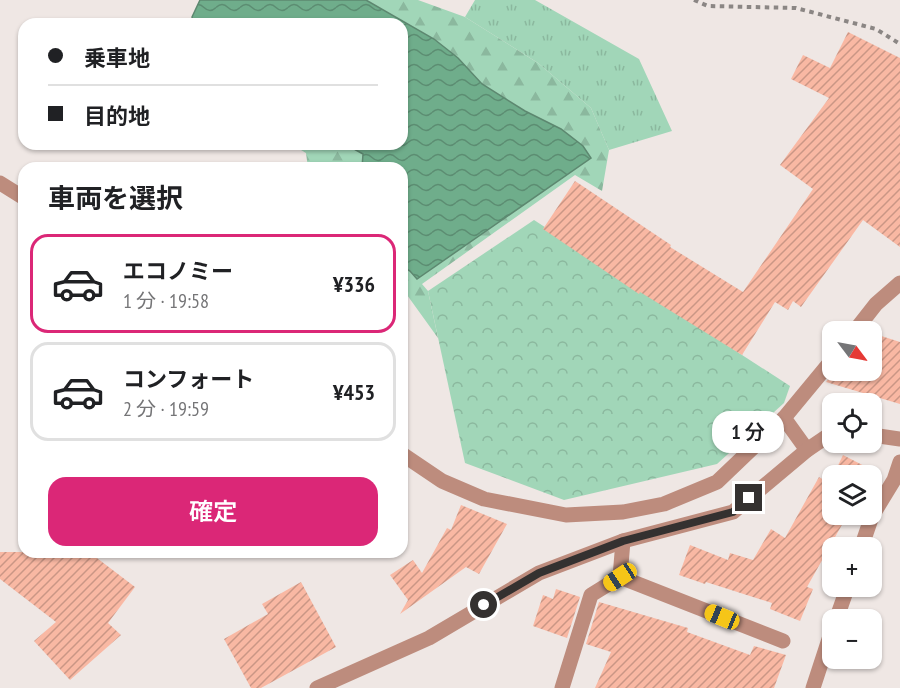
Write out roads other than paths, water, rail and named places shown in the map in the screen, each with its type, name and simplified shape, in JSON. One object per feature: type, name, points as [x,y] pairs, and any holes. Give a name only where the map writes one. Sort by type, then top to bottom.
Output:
[{"type":"street","points":[[0,183],[18,194]]},
{"type":"street","points":[[863,321],[876,304],[900,284]]},
{"type":"street","points":[[408,458],[442,481],[484,499],[566,515],[623,512],[664,504],[717,482],[783,418],[822,372]]},
{"type":"street","points":[[783,418],[807,450]]},
{"type":"street","points":[[882,436],[900,439]]},
{"type":"street","points":[[317,688],[429,638],[539,573],[623,541],[733,512],[822,440]]},
{"type":"street","points":[[865,537],[872,516],[894,480],[900,462]]},
{"type":"street","points":[[620,577],[623,541]]},
{"type":"street","points":[[620,577],[783,641]]},
{"type":"street","points":[[562,688],[591,596],[620,577]]},
{"type":"street","points":[[813,688],[822,661]]},
{"type":"water","points":[[200,0],[366,0],[397,18],[192,18]]},
{"type":"water","points":[[408,24],[434,39],[458,58],[482,84],[525,111],[561,129],[583,146],[591,158],[417,279],[408,270],[408,162],[362,162],[363,154],[356,150],[408,150]]}]
